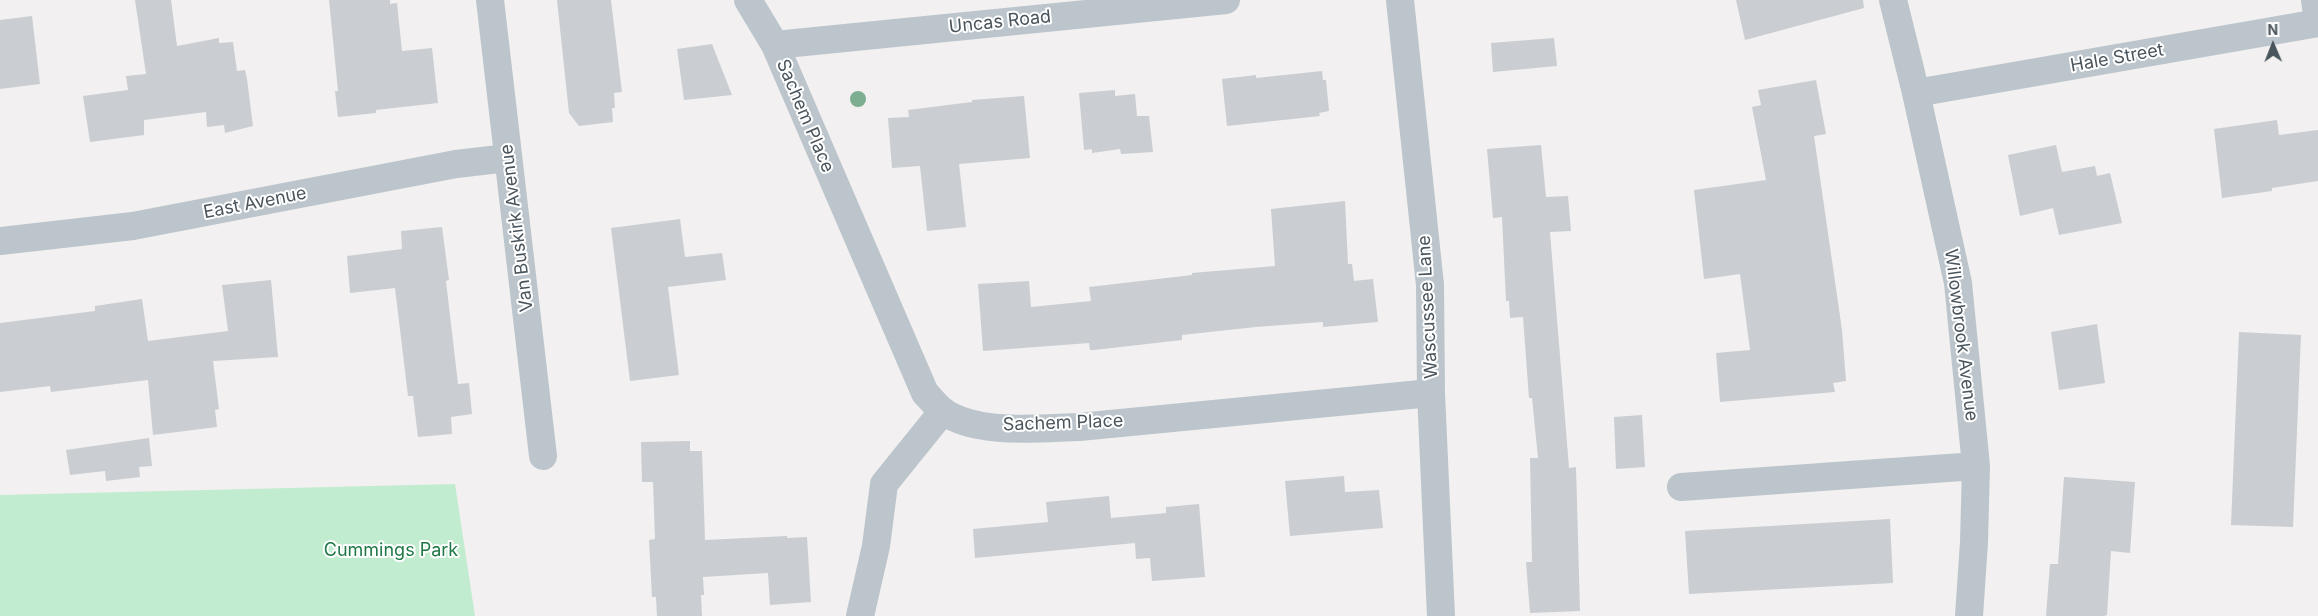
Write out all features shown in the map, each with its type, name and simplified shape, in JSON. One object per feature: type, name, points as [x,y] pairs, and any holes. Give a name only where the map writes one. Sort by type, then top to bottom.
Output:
[{"type":"street","name":"Van Buskirk Avenue","points":[[490,0],[543,456]]},
{"type":"street","name":"Sachem Place","points":[[748,0],[775,45],[925,393],[943,412],[968,424],[1023,428],[1080,426],[1431,393]]},
{"type":"street","name":"Uncas Road","points":[[775,45],[1226,0]]},
{"type":"street","name":"Wascussee Lane","points":[[1400,0],[1430,285],[1431,393],[1441,616]]},
{"type":"street","name":"Willowbrook Avenue","points":[[1893,0],[1916,93],[1958,283],[1976,466],[1974,542],[1969,616]]},
{"type":"street","points":[[2315,0],[2318,23]]},
{"type":"street","name":"Hale Street","points":[[1916,93],[2318,23]]},
{"type":"street","name":"East Avenue","points":[[0,241],[133,226],[456,164],[508,158]]},
{"type":"street","points":[[860,616],[876,546],[884,484],[943,412]]},
{"type":"street","points":[[1682,488],[1976,466]]},
{"type":"green space","name":"Cummings Park","points":[[455,484],[475,616],[0,616],[0,495]]},
{"type":"building","points":[[135,0],[171,0],[177,46],[219,38],[219,43],[233,42],[237,71],[245,70],[253,126],[225,133],[224,125],[207,127],[206,112],[144,120],[144,135],[90,142],[83,96],[128,90],[126,76],[146,74]]},
{"type":"building","points":[[329,0],[390,0],[390,4],[397,3],[402,51],[432,48],[438,103],[376,110],[376,113],[338,117],[335,91],[338,91]]},
{"type":"building","points":[[557,0],[611,0],[622,92],[614,93],[615,108],[612,108],[613,122],[579,126],[569,113]]},
{"type":"building","points":[[1736,0],[1863,0],[1864,8],[1745,40]]},
{"type":"building","points":[[32,16],[40,84],[0,89],[0,20]]},
{"type":"building","points":[[1554,38],[1557,66],[1493,72],[1491,43]]},
{"type":"building","points":[[712,44],[732,95],[684,100],[677,49]]},
{"type":"building","points":[[1322,71],[1323,80],[1326,80],[1329,111],[1319,113],[1320,116],[1227,126],[1222,79],[1256,75],[1256,78]]},
{"type":"building","points":[[1816,80],[1826,134],[1814,136],[1842,330],[1846,381],[1833,383],[1835,392],[1720,402],[1716,353],[1750,350],[1740,274],[1704,279],[1694,190],[1766,180],[1752,107],[1761,105],[1758,90]]},
{"type":"building","points":[[1115,90],[1115,96],[1135,94],[1137,116],[1149,116],[1153,152],[1121,154],[1120,149],[1092,153],[1092,149],[1084,150],[1079,93]]},
{"type":"building","points":[[1024,96],[1030,158],[959,164],[966,227],[927,231],[920,166],[892,168],[888,118],[909,117],[908,110],[972,102],[972,100]]},
{"type":"building","points":[[2277,120],[2279,135],[2318,130],[2318,181],[2272,188],[2272,191],[2222,198],[2214,129]]},
{"type":"building","points":[[1541,145],[1546,197],[1568,196],[1571,231],[1550,232],[1569,468],[1576,467],[1580,611],[1530,613],[1526,562],[1532,562],[1530,458],[1538,458],[1532,398],[1529,398],[1523,317],[1510,318],[1509,301],[1506,301],[1502,217],[1493,218],[1487,149]]},
{"type":"building","points":[[2056,145],[2062,172],[2095,166],[2097,176],[2110,173],[2122,223],[2059,235],[2053,208],[2020,216],[2008,155]]},
{"type":"building","points":[[1345,201],[1348,264],[1352,264],[1354,281],[1373,279],[1378,322],[1323,327],[1323,322],[1256,327],[1182,335],[1182,340],[1094,350],[1090,350],[1089,343],[983,351],[978,284],[1029,281],[1031,307],[1091,301],[1089,287],[1192,275],[1192,273],[1275,266],[1271,209]]},
{"type":"building","points":[[680,219],[685,257],[722,253],[726,280],[668,287],[679,375],[630,381],[611,228]]},
{"type":"building","points":[[442,227],[449,280],[446,281],[458,384],[469,383],[472,414],[451,417],[452,434],[418,437],[413,396],[408,396],[395,288],[350,293],[347,256],[402,249],[401,231]]},
{"type":"building","points":[[271,280],[278,357],[213,361],[219,409],[215,410],[217,427],[153,435],[148,380],[51,392],[50,386],[0,392],[0,323],[95,311],[95,306],[142,299],[148,341],[228,331],[222,285]]},
{"type":"building","points":[[2097,324],[2105,383],[2059,390],[2051,332]]},
{"type":"building","points":[[2239,332],[2301,335],[2293,527],[2231,525]]},
{"type":"building","points":[[1642,415],[1645,467],[1616,469],[1614,417]]},
{"type":"building","points":[[149,438],[152,466],[139,467],[140,477],[106,481],[105,471],[70,475],[66,450]]},
{"type":"building","points":[[690,441],[690,451],[702,451],[705,540],[787,536],[787,538],[807,537],[811,602],[770,605],[768,573],[703,577],[704,595],[701,595],[702,616],[657,616],[656,597],[652,597],[649,540],[655,539],[653,482],[642,482],[641,442]]},
{"type":"building","points":[[1344,476],[1345,492],[1379,490],[1383,528],[1290,536],[1285,481]]},
{"type":"building","points":[[2064,477],[2135,482],[2130,553],[2111,551],[2107,615],[2104,616],[2046,616],[2050,564],[2058,564]]},
{"type":"building","points":[[1109,496],[1111,518],[1166,513],[1166,507],[1199,504],[1205,577],[1152,581],[1150,558],[1136,559],[1135,543],[975,558],[973,529],[1048,522],[1046,502]]},
{"type":"building","points":[[1890,519],[1893,583],[1689,594],[1685,531]]}]
